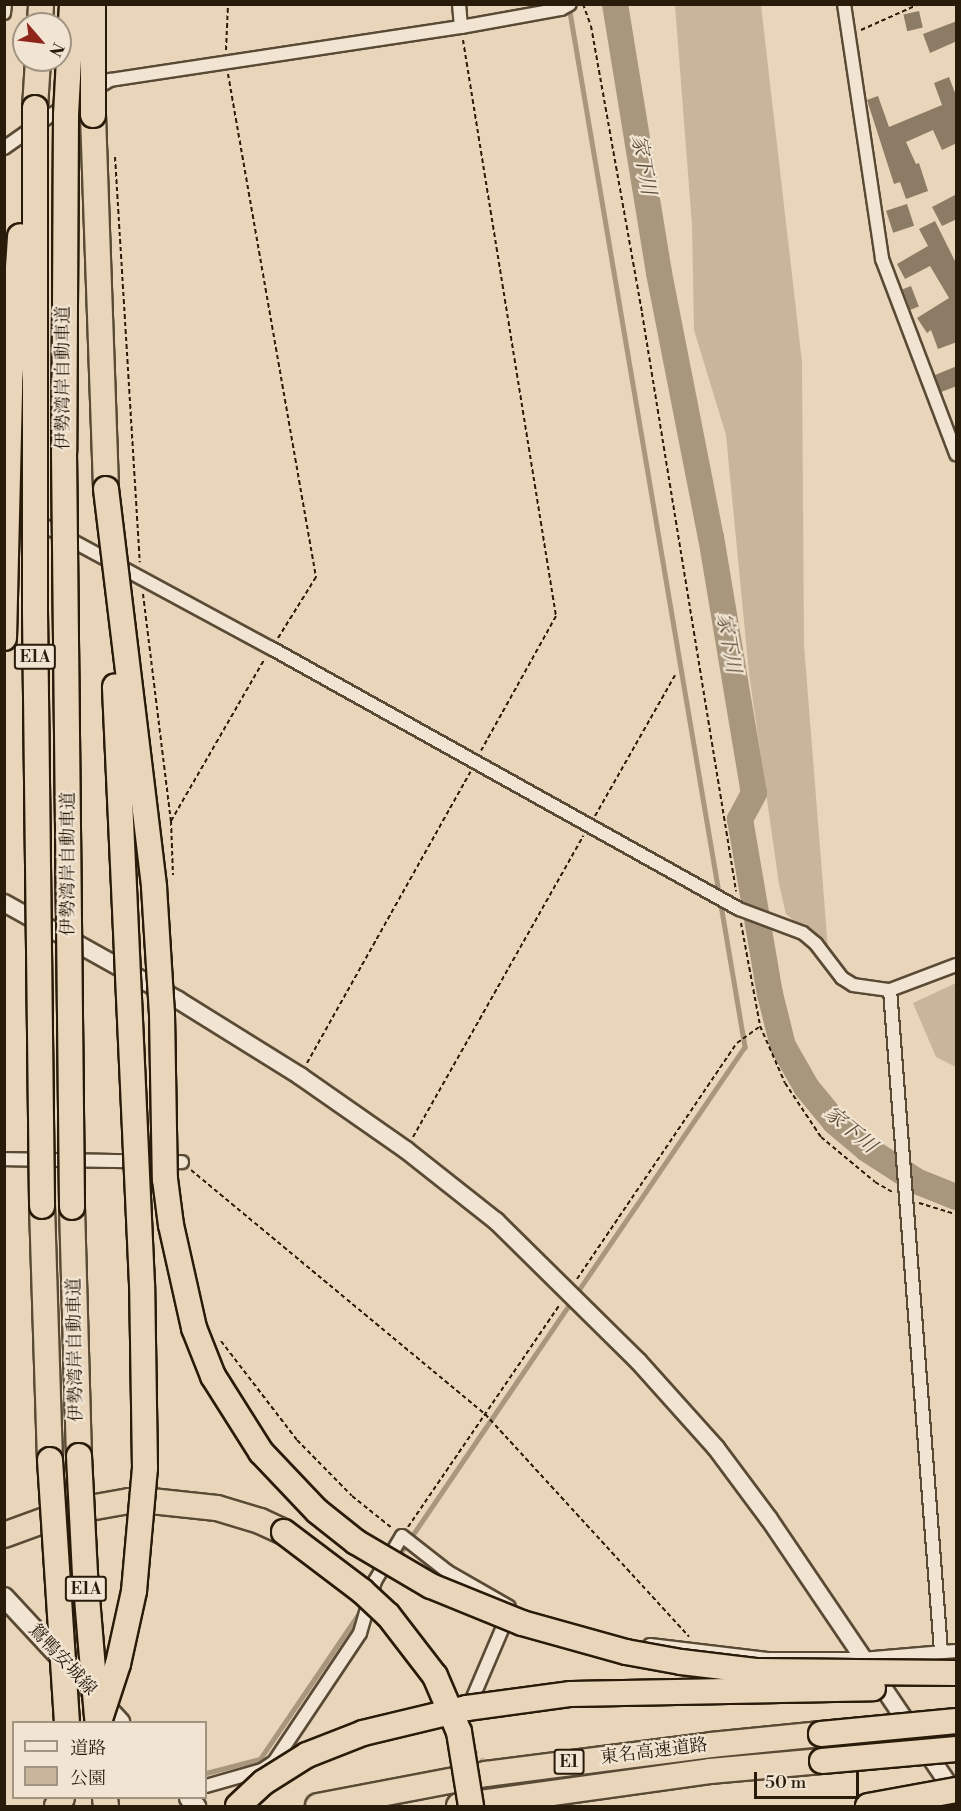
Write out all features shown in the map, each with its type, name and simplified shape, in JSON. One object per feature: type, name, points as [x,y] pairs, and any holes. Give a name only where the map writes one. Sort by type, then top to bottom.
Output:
[{"type":"highway","name":"伊勢湾岸自動車道","points":[[72,4],[66,115],[64,452],[72,1206],[79,1456],[85,1574],[98,1721]]},
{"type":"highway","points":[[93,4],[92,65],[106,489],[142,1285],[145,1468],[134,1591],[118,1664],[98,1721]]},
{"type":"highway","name":"伊勢湾岸自動車道","points":[[37,72],[35,108],[34,588],[42,1206],[55,1574],[67,1721]]},
{"type":"highway","points":[[4,638],[10,384],[21,220],[35,108]]},
{"type":"highway","points":[[106,489],[154,887],[162,1014],[165,1179],[171,1225],[194,1328],[213,1376],[261,1452],[300,1494],[356,1542],[431,1586],[522,1623],[626,1653],[757,1671],[957,1673]]},
{"type":"highway","points":[[4,1535],[67,1512],[129,1501],[152,1501],[217,1508],[260,1521],[284,1532],[339,1572],[379,1607],[414,1646],[435,1676],[459,1732],[471,1806]]},
{"type":"highway","points":[[238,1806],[264,1782],[307,1755],[363,1732],[467,1708],[571,1694],[957,1686]]},
{"type":"highway","name":"東名高速道路","points":[[318,1806],[486,1774],[711,1745],[957,1721]]},
{"type":"highway","name":"東名高速道路","points":[[459,1806],[710,1771],[957,1749]]},
{"type":"highway","points":[[868,1806],[954,1790]]},
{"type":"main road","name":"鴛鴨安城線","points":[[4,1597],[119,1721]]},
{"type":"street","points":[[4,13],[5,4]]},
{"type":"street","points":[[459,4],[460,27]]},
{"type":"street","points":[[4,148],[51,115],[110,80],[460,27],[561,9],[570,4]]},
{"type":"street","points":[[844,4],[847,37],[882,260],[957,454]]},
{"type":"street","points":[[4,505],[141,576],[588,827],[739,909],[803,933],[816,944],[842,978],[853,985],[890,990],[957,965]]},
{"type":"street","points":[[4,903],[188,1006],[300,1076],[406,1150],[496,1221],[569,1292],[638,1361],[716,1448],[769,1519],[862,1659],[954,1790],[924,1806]]},
{"type":"street","points":[[890,990],[941,1652]]},
{"type":"street","points":[[4,1159],[182,1162]]},
{"type":"street","points":[[207,1786],[262,1770],[274,1762],[360,1633],[375,1581],[402,1536],[448,1572],[511,1608],[624,1642],[767,1659],[862,1659],[957,1651]]},
{"type":"street","points":[[462,1735],[465,1717],[511,1608]]},
{"type":"path","points":[[114,151],[141,576],[171,821],[271,648],[316,577],[225,62],[228,4]]},
{"type":"path","points":[[583,4],[591,26],[640,302],[760,1026],[785,1083],[821,1137],[875,1182],[906,1200],[957,1214]]},
{"type":"path","points":[[847,37],[919,4]]},
{"type":"path","points":[[300,1076],[556,616],[460,27]]},
{"type":"path","points":[[406,1150],[675,675]]},
{"type":"path","points":[[219,1338],[297,1440],[352,1496],[402,1536],[737,1043],[760,1026]]},
{"type":"path","points":[[182,1162],[485,1414],[702,1651]]},
{"type":"green space","points":[[675,5],[761,5],[802,362],[804,645],[828,949],[786,914],[779,884],[749,673],[726,435],[694,330],[692,225]]},
{"type":"green space","points":[[956,983],[956,1067],[936,1057],[913,1003]]},
{"type":"building","points":[[919,11],[923,28],[907,31],[903,15]]},
{"type":"building","points":[[957,21],[957,41],[930,53],[923,34]]},
{"type":"building","points":[[949,77],[957,98],[957,143],[942,150],[933,130],[906,142],[916,164],[919,163],[928,191],[906,199],[900,182],[894,184],[867,100],[878,96],[889,127],[942,105],[934,83]]},
{"type":"building","points":[[957,194],[957,219],[942,226],[932,207]]},
{"type":"building","points":[[907,204],[914,226],[893,233],[886,211]]},
{"type":"building","points":[[935,221],[957,265],[957,342],[938,349],[931,330],[927,333],[917,318],[949,298],[930,266],[905,279],[897,264],[928,246],[919,229]]},
{"type":"building","points":[[911,286],[919,307],[910,310],[903,289]]},
{"type":"building","points":[[957,366],[957,386],[941,392],[935,375]]},
{"type":"waterway","name":"家下川","points":[[615,4],[659,273],[711,537],[754,793],[740,819],[770,994],[783,1046],[807,1088],[835,1122],[867,1149],[916,1181],[956,1197]]},
{"type":"waterway","points":[[569,6],[745,1047],[576,1295]]},
{"type":"waterway","points":[[397,1558],[571,1302]]},
{"type":"waterway","points":[[207,1773],[260,1759],[362,1609]]},
{"type":"tunnel","points":[[466,1748],[513,1799]]}]
